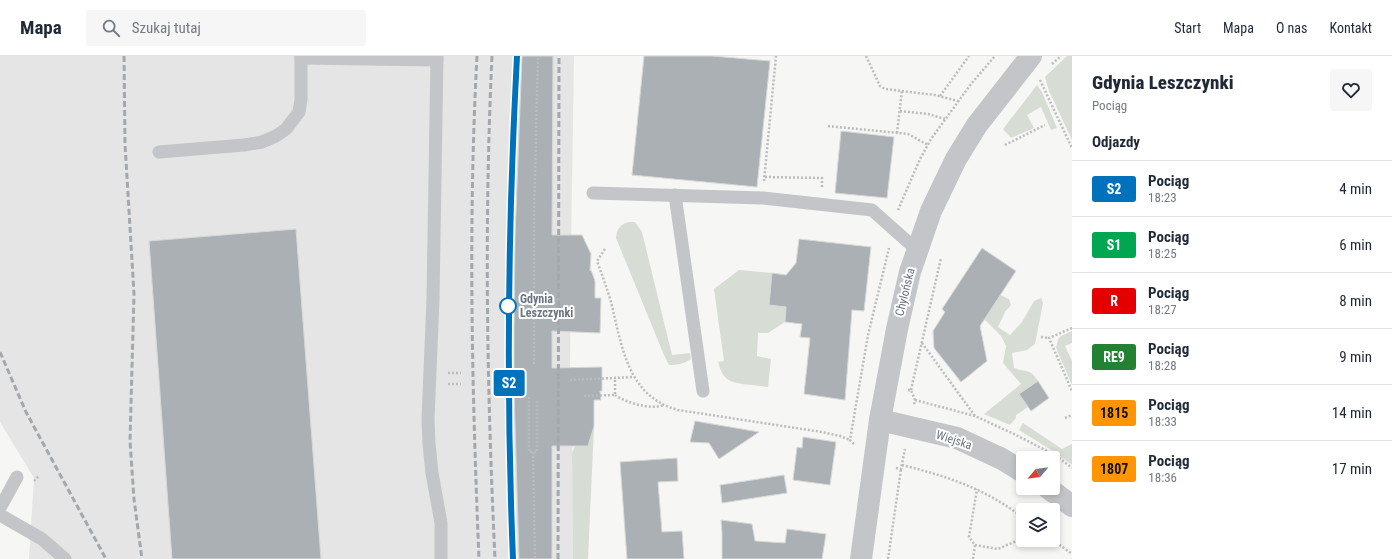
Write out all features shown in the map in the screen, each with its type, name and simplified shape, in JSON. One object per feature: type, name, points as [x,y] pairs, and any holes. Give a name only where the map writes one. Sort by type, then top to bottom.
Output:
[{"type":"street","name":"Chylońska","points":[[861,559],[880,420],[896,329],[917,250],[931,211],[956,159],[977,126],[1031,56]]},
{"type":"street","name":"Wiejska","points":[[880,420],[958,438],[1002,459],[1016,468]]},
{"type":"street","points":[[1057,495],[1072,506]]},
{"type":"lane","points":[[159,152],[244,145],[262,142],[276,136],[286,129],[298,112],[301,99],[301,57],[437,58],[433,299],[428,419],[432,473],[441,523],[440,559]]},
{"type":"lane","points":[[592,193],[763,198],[872,210],[917,250]]},
{"type":"lane","points":[[675,195],[704,390]]},
{"type":"lane","points":[[0,508],[17,477]]},
{"type":"lane","points":[[0,515],[42,539],[65,559]]},
{"type":"path","points":[[534,364],[534,234],[538,56]]},
{"type":"path","points":[[763,198],[776,56]]},
{"type":"path","points":[[866,56],[880,86],[885,89],[940,96],[958,101]]},
{"type":"path","points":[[940,96],[969,56]]},
{"type":"path","points":[[854,416],[868,335],[900,205],[928,145],[958,101],[995,56]]},
{"type":"path","points":[[1039,78],[1072,148]]},
{"type":"path","points":[[898,133],[902,90]]},
{"type":"path","points":[[900,111],[928,114],[945,119]]},
{"type":"path","points":[[1005,145],[1044,125]]},
{"type":"path","points":[[828,126],[908,134],[928,145]]},
{"type":"path","points":[[765,177],[822,178]]},
{"type":"path","points":[[911,390],[941,257]]},
{"type":"path","points":[[1041,337],[1049,338],[1072,328]]},
{"type":"path","points":[[1049,338],[1072,391]]},
{"type":"path","points":[[922,342],[975,416]]},
{"type":"path","points":[[570,380],[634,377]]},
{"type":"path","points":[[615,379],[615,395]]},
{"type":"path","points":[[450,384],[461,384]]},
{"type":"path","points":[[584,396],[615,395],[624,401],[656,408],[664,405]]},
{"type":"path","points":[[529,397],[529,452],[533,452]]},
{"type":"path","points":[[915,400],[975,416],[1057,456],[1072,468]]},
{"type":"path","points":[[533,452],[537,452],[537,401]]},
{"type":"path","points":[[1065,418],[1072,415]]},
{"type":"path","points":[[533,452],[535,559]]},
{"type":"path","points":[[902,465],[939,474],[977,489],[1016,512]]},
{"type":"path","points":[[888,559],[901,469]]},
{"type":"path","points":[[977,489],[969,537],[975,545],[998,549],[1016,541]]},
{"type":"path","points":[[973,559],[975,545]]},
{"type":"path","points":[[1060,545],[1072,554]]},
{"type":"shaded area","points":[[0,56],[574,56],[570,368],[572,391],[573,559],[29,559],[34,478],[0,422]]},
{"type":"shaded area","points":[[1067,56],[1072,56],[1072,140],[1049,91],[1045,77]]},
{"type":"shaded area","points":[[1037,85],[1042,92],[1057,128],[1051,130],[1041,107],[1027,115],[1034,128],[1011,138],[1003,129]]},
{"type":"shaded area","points":[[629,222],[635,222],[642,232],[672,355],[690,353],[691,359],[683,363],[669,365],[616,238],[620,227]]},
{"type":"shaded area","points":[[739,270],[772,273],[769,305],[786,307],[785,322],[768,333],[758,333],[757,356],[771,359],[768,387],[741,384],[727,379],[721,371],[718,362],[724,361],[714,289]]},
{"type":"shaded area","points":[[1000,295],[1009,299],[1011,305],[1005,312],[998,327],[1010,335],[1022,322],[1034,301],[1041,298],[1043,303],[1035,344],[1027,350],[1012,353],[1014,368],[1030,372],[1038,381],[1019,394],[1028,407],[1016,415],[1016,418],[1010,425],[984,414],[1021,384],[1003,363],[1006,346],[1001,336],[984,319]]},
{"type":"shaded area","points":[[1072,331],[1072,343],[1065,346],[1072,361],[1072,385],[1056,348],[1058,339]]},
{"type":"shaded area","points":[[1023,423],[1062,449],[1072,444],[1072,465],[1060,456],[1060,451],[1053,451],[1019,430]]},
{"type":"shaded area","points":[[594,426],[588,559],[573,559],[572,453],[575,446]]},
{"type":"building","points":[[522,56],[553,56],[552,235],[582,235],[591,254],[590,271],[591,270],[595,281],[595,298],[601,298],[600,333],[552,331],[552,368],[602,367],[602,391],[600,391],[601,400],[594,400],[594,426],[588,446],[552,446],[552,559],[519,559],[514,389],[514,327],[515,237]]},
{"type":"building","points":[[644,56],[712,56],[770,61],[757,187],[632,175]]},
{"type":"building","points":[[841,131],[894,137],[887,198],[835,193]]},
{"type":"building","points":[[296,229],[321,559],[172,559],[149,241]]},
{"type":"building","points":[[799,239],[871,247],[864,311],[852,310],[845,400],[804,394],[810,338],[800,337],[802,324],[785,322],[786,307],[769,305],[772,273],[786,275],[796,263]]},
{"type":"building","points":[[982,248],[1016,271],[980,326],[987,361],[961,382],[934,348],[933,331],[945,312],[942,309]]},
{"type":"building","points":[[1038,381],[1049,398],[1031,411],[1019,394]]},
{"type":"building","points":[[695,421],[759,432],[719,459],[709,443],[690,442]]},
{"type":"building","points":[[803,437],[836,442],[830,485],[793,480],[797,447],[802,448]]},
{"type":"building","points":[[677,458],[678,481],[658,482],[662,532],[682,531],[684,559],[627,559],[620,462]]},
{"type":"building","points":[[784,475],[787,493],[722,503],[720,485]]},
{"type":"building","points":[[721,520],[752,524],[755,541],[785,543],[787,529],[826,534],[822,559],[722,559]]},
{"type":"railway","points":[[124,56],[125,144],[134,294],[130,441],[134,499],[142,559]]},
{"type":"railway","points":[[477,56],[474,119],[472,308],[474,433],[479,559]]},
{"type":"railway","points":[[492,56],[487,245],[488,370],[495,559]]},
{"type":"railway","points":[[513,559],[509,308],[511,182],[517,56]]},
{"type":"railway","points":[[558,559],[559,56]]},
{"type":"railway","points":[[0,352],[26,412],[106,559]]},
{"type":"train","name":"S2","points":[[513,559],[508,314],[512,153],[517,56]]},
{"type":"place","name":"Gdynia Leszczynki","points":[[508,306]]}]
